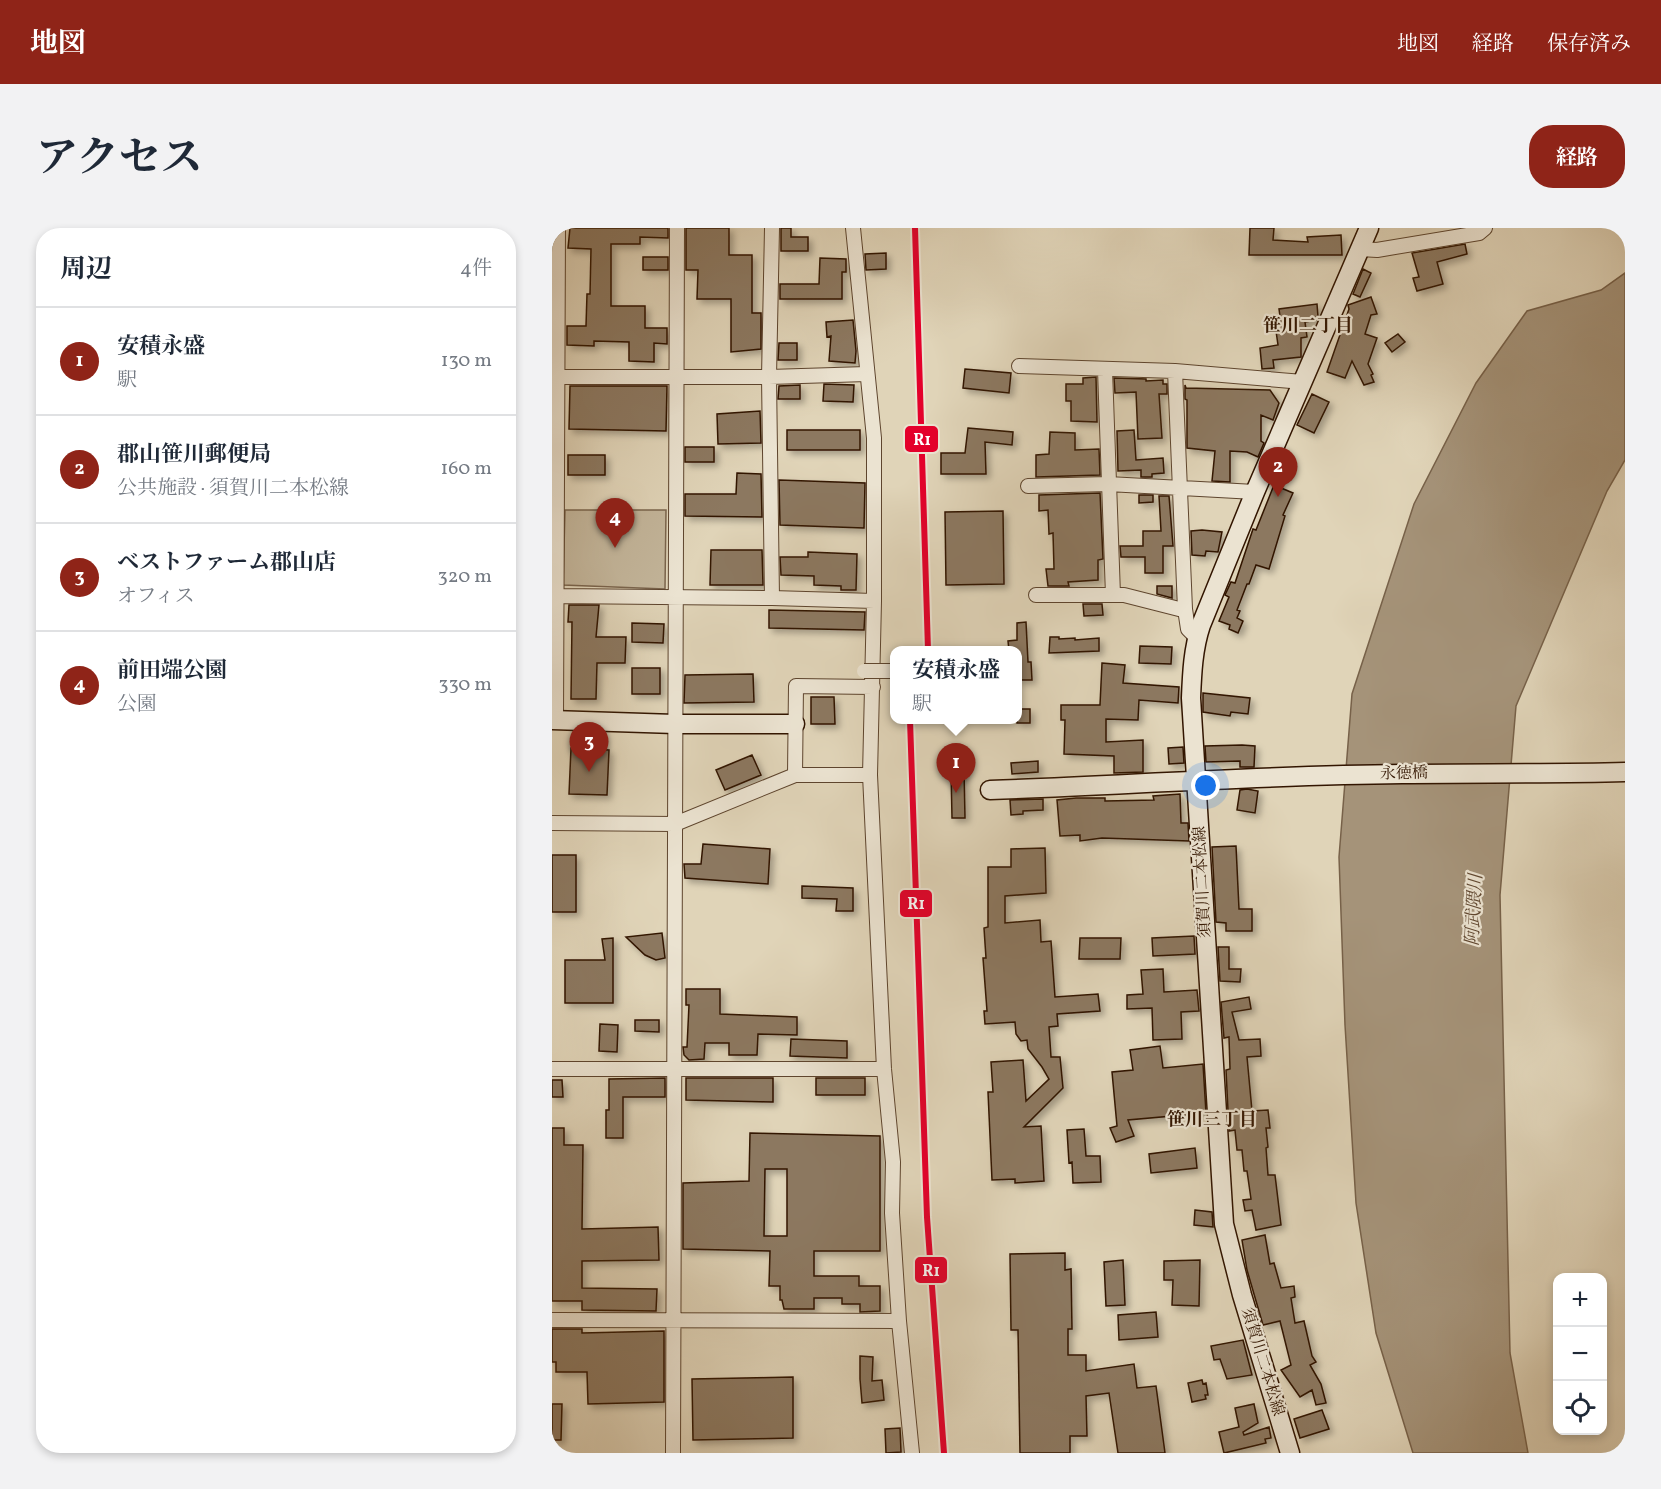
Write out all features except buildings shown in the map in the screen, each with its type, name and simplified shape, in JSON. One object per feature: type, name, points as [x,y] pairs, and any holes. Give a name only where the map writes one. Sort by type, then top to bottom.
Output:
[{"type":"main road","name":"須賀川二本松線","points":[[1288,1452],[1242,1295],[1224,1224],[1191,698],[1193,657],[1197,638],[1255,492],[1369,228]]},
{"type":"main road","points":[[554,720],[795,724]]},
{"type":"main road","name":"永徳橋","points":[[990,790],[1197,780],[1401,774],[1625,772]]},
{"type":"street","points":[[554,720],[557,596],[555,377],[558,228]]},
{"type":"street","points":[[673,1453],[676,228]]},
{"type":"street","points":[[772,228],[769,377],[772,598]]},
{"type":"street","points":[[853,228],[874,438],[873,687],[870,775],[884,1069],[893,1162],[892,1213],[899,1322],[912,1453]]},
{"type":"street","points":[[1360,249],[1367,251],[1479,233],[1485,228]]},
{"type":"street","points":[[1020,366],[1175,371],[1303,382]]},
{"type":"street","points":[[1105,370],[1113,595]]},
{"type":"street","points":[[1175,371],[1185,609],[1188,629],[1197,638]]},
{"type":"street","points":[[555,377],[676,378],[867,374]]},
{"type":"street","points":[[1028,486],[1108,484],[1255,492]]},
{"type":"street","points":[[1036,595],[1124,595],[1185,609]]},
{"type":"street","points":[[557,596],[874,601]]},
{"type":"street","points":[[864,671],[890,671]]},
{"type":"street","points":[[795,775],[796,686],[873,687]]},
{"type":"street","points":[[552,823],[675,824],[795,775],[870,775]]},
{"type":"street","points":[[552,1069],[884,1069]]},
{"type":"street","points":[[552,1320],[899,1322]]},
{"type":"shaded area","points":[[565,510],[666,510],[665,589],[563,585]]},
{"type":"water","name":"阿武隈川","points":[[1625,273],[1625,460],[1607,491],[1516,706],[1500,895],[1510,1353],[1528,1453],[1413,1453],[1376,1333],[1356,1203],[1345,1025],[1339,857],[1352,694],[1414,504],[1476,383],[1527,311],[1601,290]]},
{"type":"transit line","name":"R1","points":[[915,228],[928,646]]},
{"type":"transit line","name":"R1","points":[[910,724],[927,1217],[944,1453]]},
{"type":"place","name":"郡山笹川郵便局","points":[[1278,497]]},
{"type":"place","name":"前田端公園","points":[[615,548]]},
{"type":"place","name":"ベストファーム郡山店","points":[[589,772]]},
{"type":"place","name":"安積永盛","points":[[956,793]]},
{"type":"district","name":"笹川二丁目","points":[[1308,326]]},
{"type":"district","name":"笹川三丁目","points":[[1212,1120]]}]
